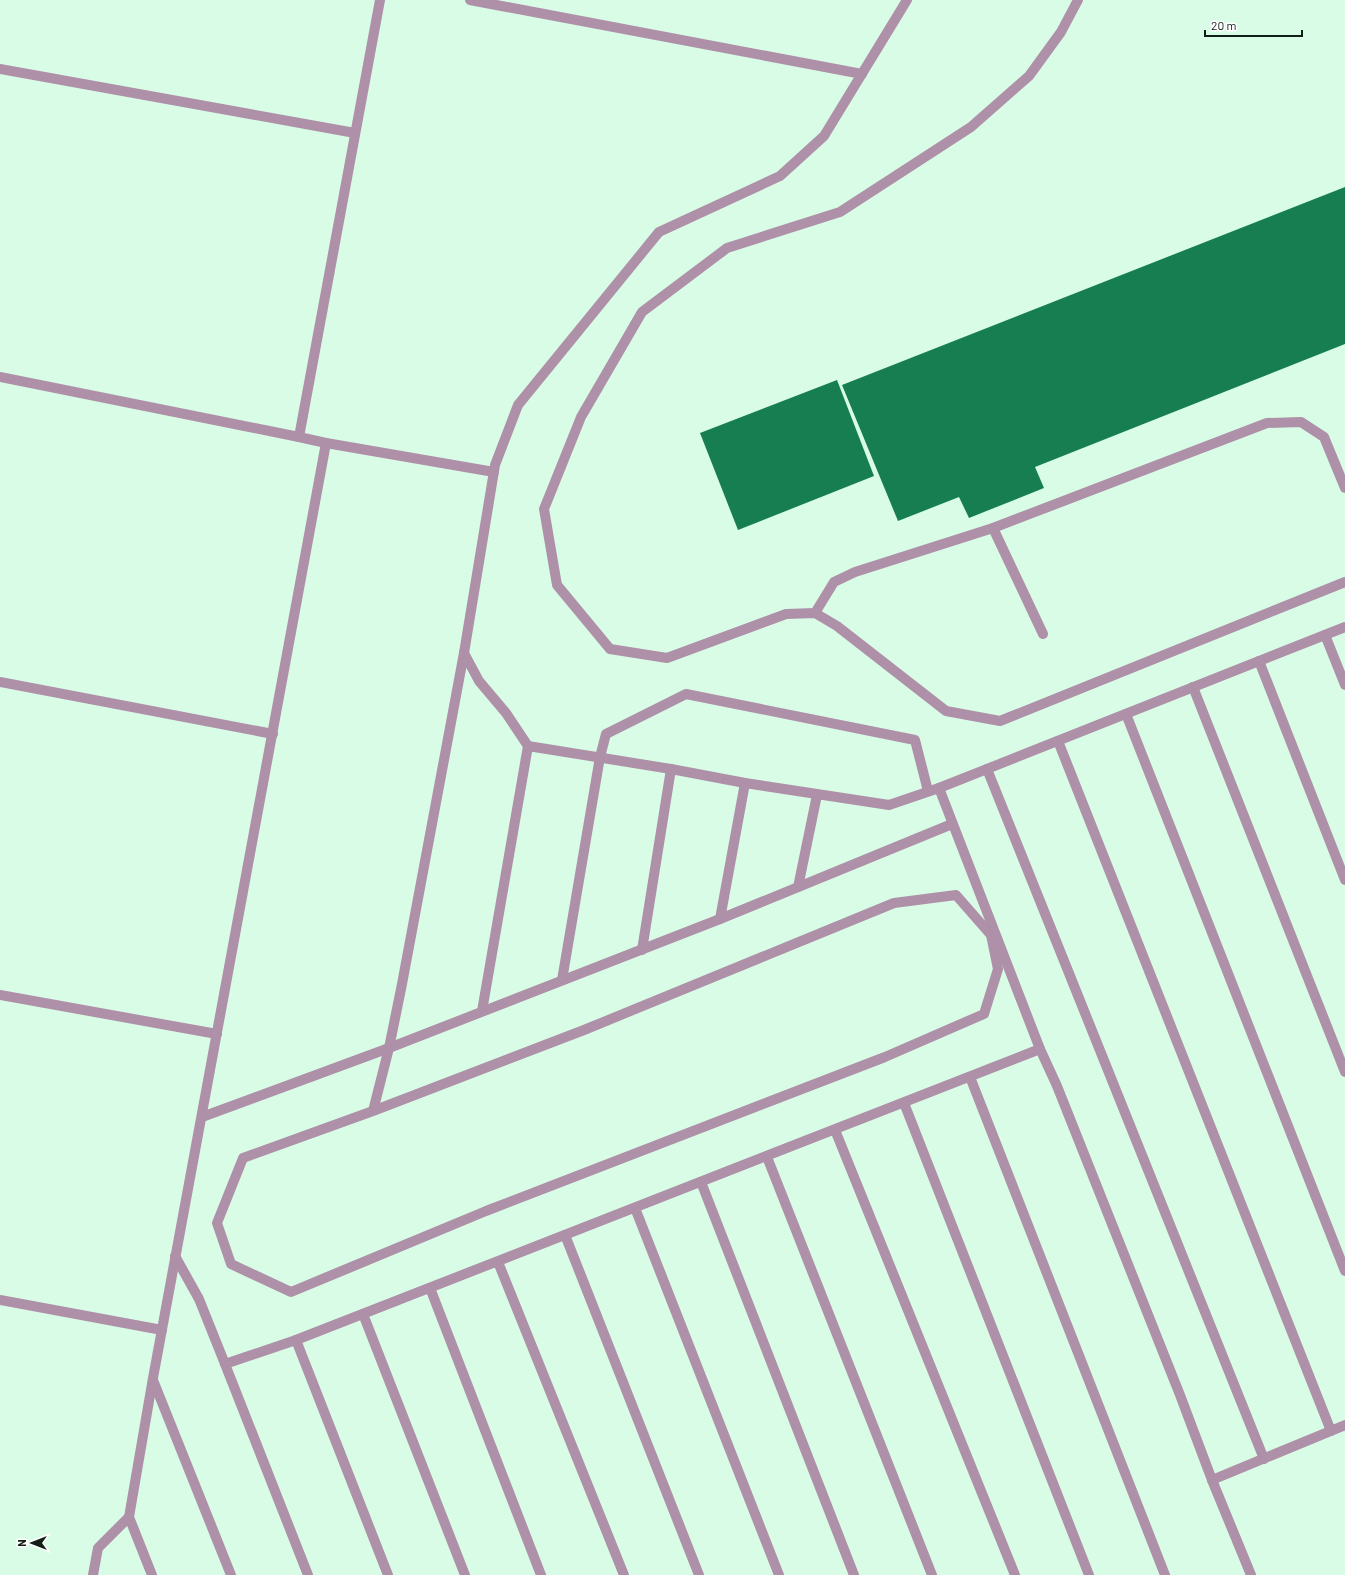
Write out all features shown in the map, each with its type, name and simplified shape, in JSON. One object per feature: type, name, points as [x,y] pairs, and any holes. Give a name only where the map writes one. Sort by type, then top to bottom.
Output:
[{"type":"lane","points":[[300,437],[380,0]]},
{"type":"lane","points":[[470,0],[862,74]]},
{"type":"lane","points":[[372,1111],[389,1048],[464,652],[495,465],[518,405],[659,232],[780,176],[824,136],[907,0]]},
{"type":"lane","points":[[1078,0],[1060,32],[1029,76],[971,127],[840,212],[727,248],[642,312],[581,417],[544,509],[557,585],[610,649],[667,658],[786,614],[814,613],[837,626],[946,711],[1000,721],[1345,582]]},
{"type":"lane","points":[[0,69],[355,134]]},
{"type":"lane","points":[[0,377],[326,443],[494,472]]},
{"type":"lane","points":[[814,613],[834,582],[855,572],[993,528],[1267,423],[1301,422],[1324,437],[1345,488]]},
{"type":"lane","points":[[152,1575],[129,1517],[175,1256],[326,443]]},
{"type":"lane","points":[[993,528],[1043,634]]},
{"type":"lane","points":[[528,746],[889,806],[939,788],[1345,627]]},
{"type":"lane","points":[[1325,635],[1345,685]]},
{"type":"lane","points":[[464,652],[479,680],[506,713],[528,746],[482,1011]]},
{"type":"lane","points":[[1259,661],[1345,880]]},
{"type":"lane","points":[[0,682],[273,734]]},
{"type":"lane","points":[[1193,687],[1345,1072]]},
{"type":"lane","points":[[562,980],[600,757],[606,734],[686,694],[915,740],[928,792]]},
{"type":"lane","points":[[1126,714],[1345,1271]]},
{"type":"lane","points":[[1058,741],[1331,1431]]},
{"type":"lane","points":[[642,950],[671,769]]},
{"type":"lane","points":[[987,769],[1264,1459]]},
{"type":"lane","points":[[720,919],[745,783]]},
{"type":"lane","points":[[939,788],[1040,1049],[1057,1086],[1180,1395],[1212,1480],[1251,1575]]},
{"type":"lane","points":[[798,887],[817,795]]},
{"type":"lane","points":[[202,1117],[389,1048],[642,950],[952,824]]},
{"type":"lane","points":[[956,895],[991,935],[998,969],[984,1014],[885,1058],[486,1211],[291,1292],[231,1264],[217,1223],[242,1158],[372,1111],[584,1030],[894,904],[956,895]]},
{"type":"lane","points":[[0,995],[217,1034]]},
{"type":"lane","points":[[225,1364],[296,1340],[498,1262],[1040,1049]]},
{"type":"lane","points":[[970,1077],[1165,1575]]},
{"type":"lane","points":[[904,1103],[1089,1575]]},
{"type":"lane","points":[[836,1130],[1015,1575]]},
{"type":"lane","points":[[767,1157],[932,1575]]},
{"type":"lane","points":[[701,1182],[854,1575]]},
{"type":"lane","points":[[635,1208],[779,1575]]},
{"type":"lane","points":[[565,1235],[699,1575]]},
{"type":"lane","points":[[175,1256],[199,1299],[308,1575]]},
{"type":"lane","points":[[498,1262],[624,1575]]},
{"type":"lane","points":[[430,1288],[541,1575]]},
{"type":"lane","points":[[0,1300],[162,1330]]},
{"type":"lane","points":[[363,1314],[465,1575]]},
{"type":"lane","points":[[296,1340],[388,1575]]},
{"type":"lane","points":[[153,1378],[231,1575]]},
{"type":"lane","points":[[1212,1480],[1345,1425]]},
{"type":"lane","points":[[93,1575],[98,1548],[129,1517]]},
{"type":"building","points":[[1345,187],[1345,344],[1035,467],[1044,488],[969,518],[959,497],[898,521],[842,385]]},
{"type":"building","points":[[837,380],[874,476],[738,530],[700,433]]}]
